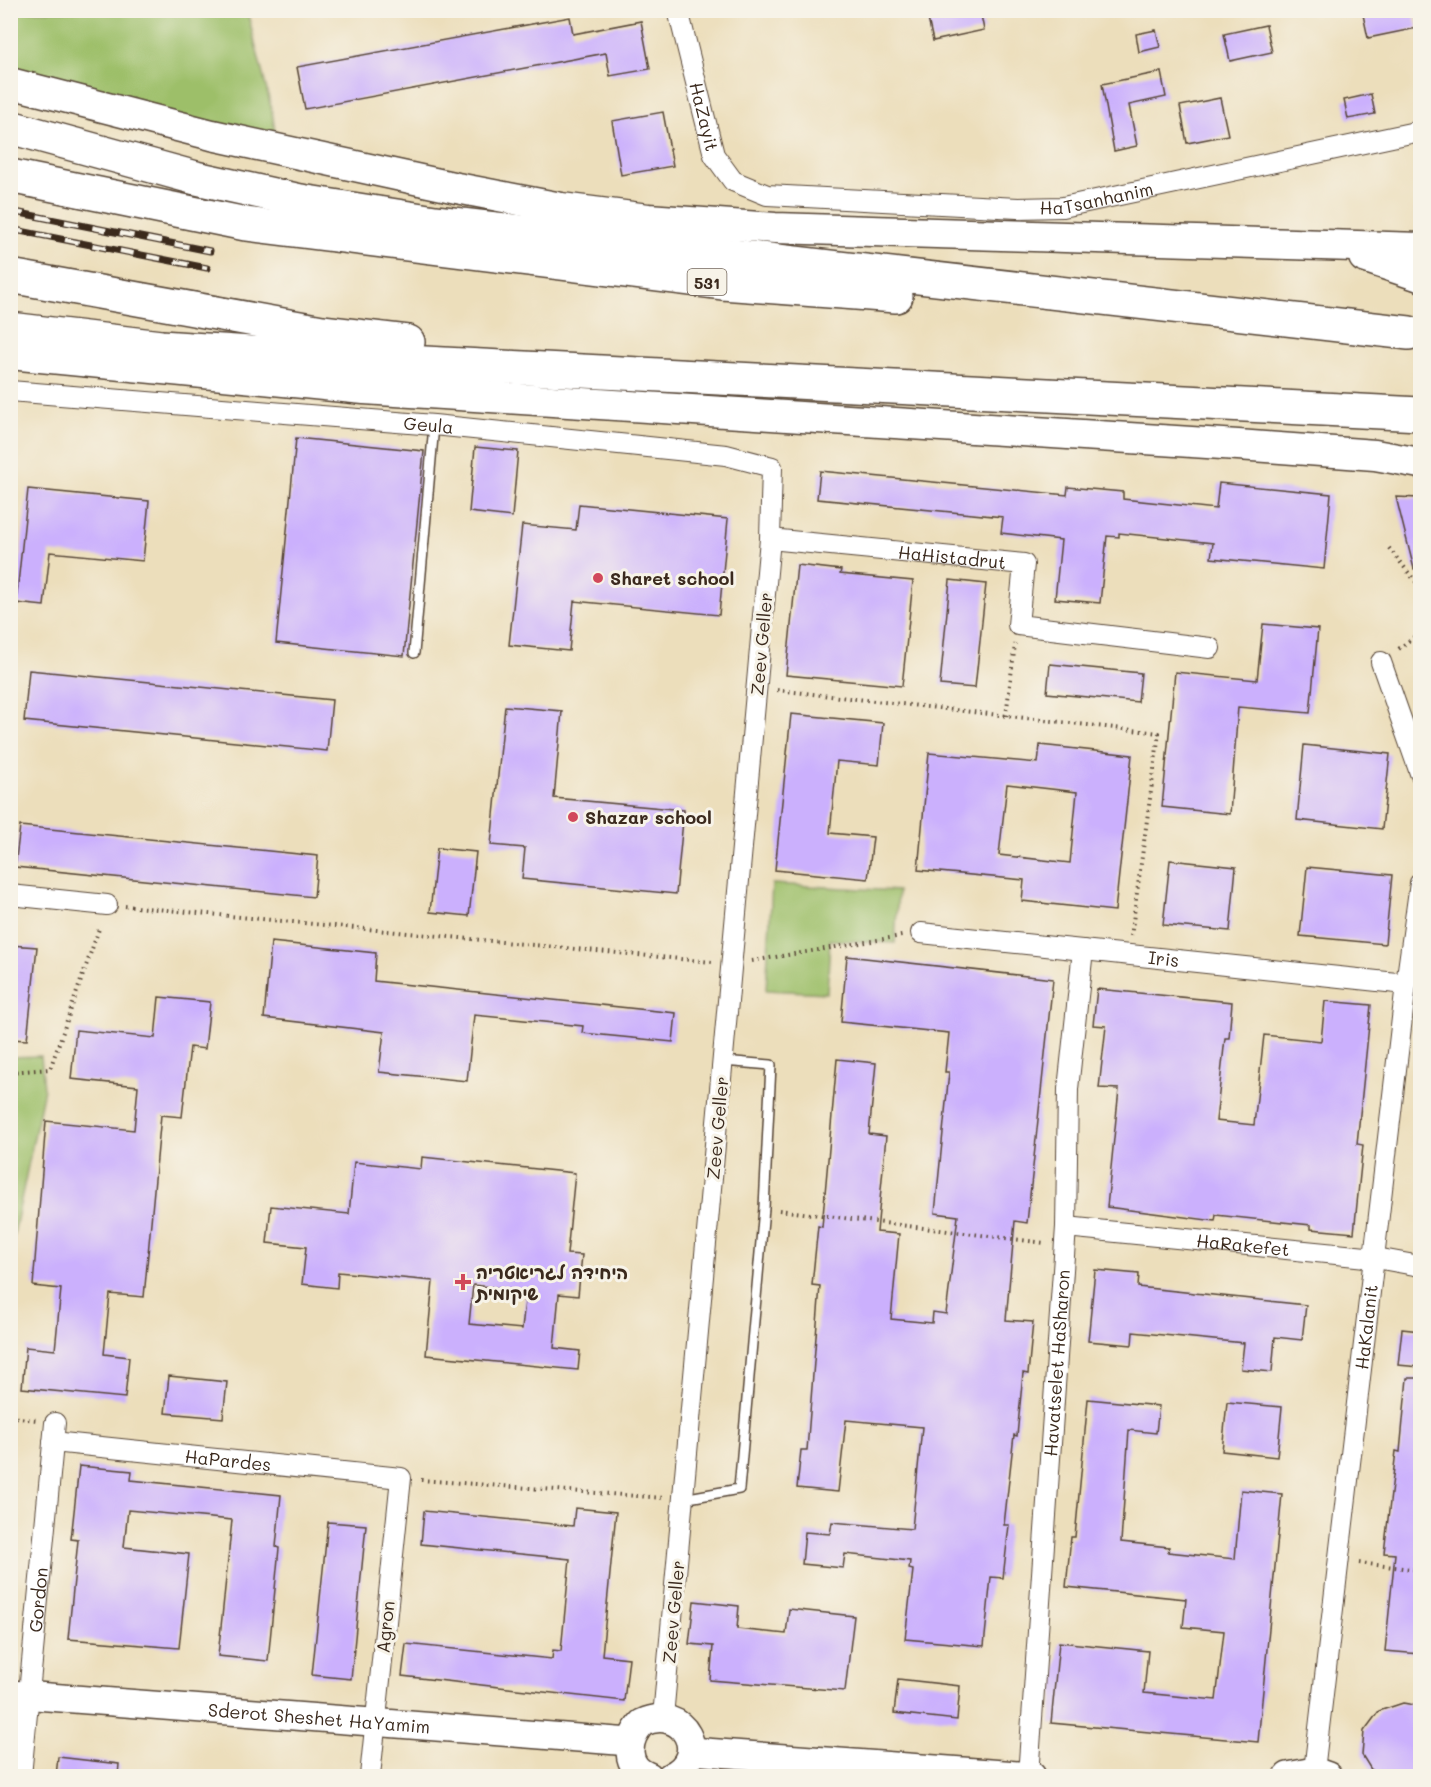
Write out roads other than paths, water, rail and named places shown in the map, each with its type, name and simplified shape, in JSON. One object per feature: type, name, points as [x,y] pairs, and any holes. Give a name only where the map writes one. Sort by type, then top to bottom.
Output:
[{"type":"highway","name":"531","points":[[10,127],[196,178],[301,201],[435,222],[1409,333],[722,283],[246,224],[10,176]]},
{"type":"highway","points":[[10,276],[322,332],[688,376]]},
{"type":"highway","points":[[10,329],[161,347],[1420,414]]},
{"type":"main road","points":[[10,83],[245,142],[518,200],[626,216],[775,228],[1420,248]]},
{"type":"main road","points":[[1320,246],[1358,255],[1420,276]]},
{"type":"main road","points":[[10,354],[364,389],[1375,455],[1420,463]]},
{"type":"main road","points":[[1375,455],[1420,450]]},
{"type":"street","name":"HaZayit","points":[[678,10],[714,154],[733,181],[767,195]]},
{"type":"street","name":"HaTsanhanim","points":[[767,195],[1018,208],[1063,207],[1420,131]]},
{"type":"street","name":"Geula","points":[[10,391],[434,425],[726,454],[772,467],[770,539]]},
{"type":"street","name":"HaHistadrut","points":[[770,539],[1024,564],[1018,625],[1210,648]]},
{"type":"street","name":"Zeev Geller","points":[[663,1717],[770,539]]},
{"type":"street","points":[[1381,662],[1420,773]]},
{"type":"street","name":"HaKalanit","points":[[1310,1775],[1340,1560],[1406,984],[1420,883]]},
{"type":"street","points":[[10,895],[107,905]]},
{"type":"street","name":"Iris","points":[[921,933],[1406,984]]},
{"type":"street","name":"Havatselet HaSharon","points":[[1030,1776],[1065,1236],[1068,1089],[1083,950]]},
{"type":"street","name":"HaRakefet","points":[[1065,1236],[1376,1258],[1420,1266]]},
{"type":"street","name":"HaPardes","points":[[54,1433],[401,1478]]},
{"type":"street","name":"Gordon","points":[[21,1776],[20,1695],[44,1536],[54,1433]]},
{"type":"street","name":"Agron","points":[[370,1776],[401,1478]]},
{"type":"street","name":"Sderot Sheshet HaYamim","points":[[20,1695],[630,1742]]},
{"type":"street","points":[[649,1776],[637,1769],[632,1760],[630,1742],[642,1723],[663,1717],[675,1721],[684,1728],[691,1751],[684,1767],[671,1776]]},
{"type":"street","points":[[691,1751],[1030,1776]]},
{"type":"lane","points":[[414,653],[434,425]]},
{"type":"lane","points":[[683,1499],[739,1489],[764,1208],[771,1065],[723,1061]]},
{"type":"railway","points":[[10,211],[210,251]]},
{"type":"railway","points":[[10,229],[207,268]]},
{"type":"place","name":"Sharet school","points":[[598,578]]},
{"type":"place","name":"Shazar school","points":[[573,817]]},
{"type":"place","name":"היחידה לגריאטריה שיקומית","points":[[463,1282]]}]
